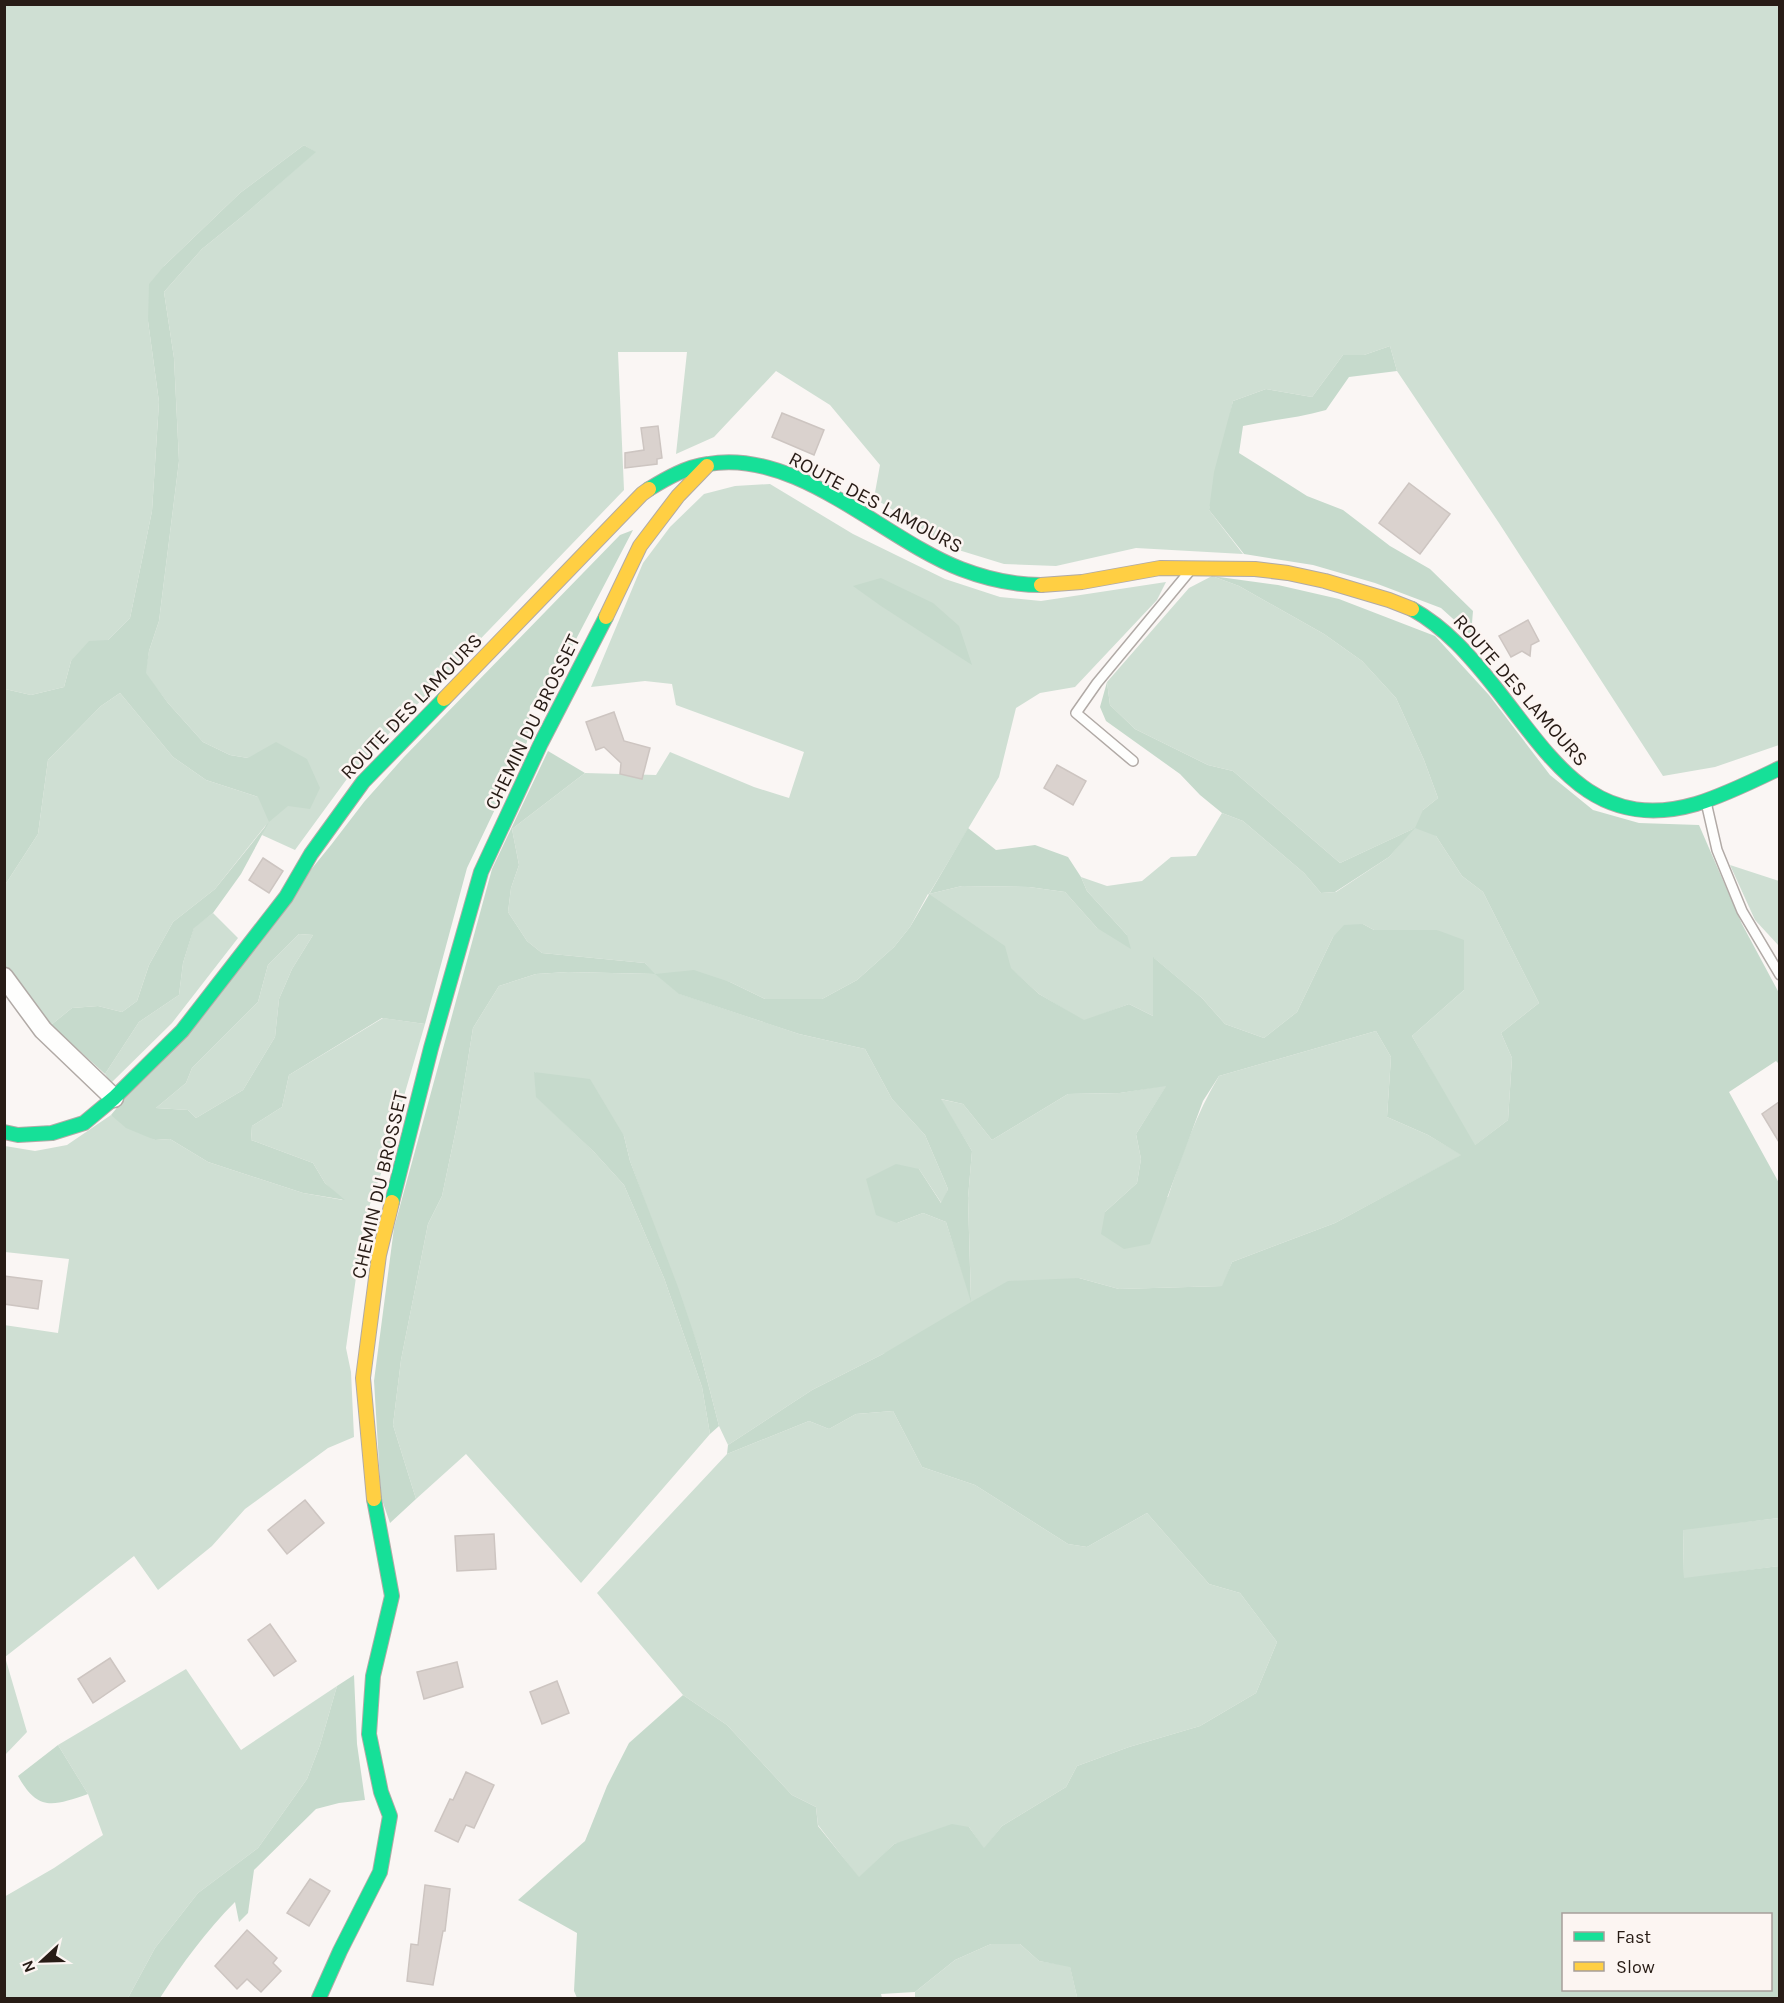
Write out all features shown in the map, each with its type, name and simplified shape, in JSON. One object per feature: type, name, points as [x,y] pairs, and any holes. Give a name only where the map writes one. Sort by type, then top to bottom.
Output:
[{"type":"street","name":"ROUTE DES LAMOURS","points":[[4,1132],[18,1135],[52,1133],[62,1130],[84,1123],[114,1098],[182,1031],[286,897],[311,854],[363,782],[642,494],[673,475],[709,463],[741,461],[798,477],[938,560],[998,581],[1048,586],[1161,568],[1228,568],[1286,572],[1401,604],[1437,624],[1474,662],[1553,762],[1577,784],[1610,802],[1640,810],[1673,810],[1706,801],[1779,768]]},
{"type":"street","name":"CHEMIN DU BROSSET","points":[[319,1998],[380,1872],[390,1816],[381,1792],[369,1734],[373,1676],[392,1596],[373,1495],[363,1378],[379,1255],[431,1048],[481,872],[541,743],[600,630],[640,546],[678,496],[709,463]]},
{"type":"street","points":[[4,978],[43,1030],[114,1098]]},
{"type":"lane","points":[[1133,761],[1076,713],[1097,683],[1193,568]]},
{"type":"lane","points":[[1706,801],[1716,850],[1738,901],[1779,975]]},
{"type":"green space","points":[[5,5],[1779,5],[1779,745],[1715,767],[1663,776],[1499,523],[1397,371],[1390,346],[1364,355],[1343,355],[1312,397],[1266,389],[1233,401],[1209,510],[1243,554],[1136,548],[1056,566],[1004,564],[952,548],[874,498],[880,465],[830,405],[776,371],[714,437],[676,454],[687,352],[618,352],[624,490],[352,772],[295,850],[262,835],[266,825],[215,889],[173,922],[149,965],[137,1001],[122,1012],[98,1006],[72,1008],[51,1025],[5,969],[5,885],[38,834],[48,760],[101,706],[120,693],[173,757],[206,780],[258,797],[248,758],[230,755],[203,742],[145,673],[149,651],[159,621],[179,461],[174,358],[164,292],[202,249],[315,152],[304,145],[240,193],[164,266],[148,321],[159,402],[152,511],[130,618],[108,640],[71,661],[64,687],[31,695],[5,689]]},
{"type":"green space","points":[[304,145],[316,152],[202,249],[164,292],[174,358],[179,461],[159,621],[149,651],[146,673],[168,703],[203,742],[230,755],[248,758],[276,742],[307,759],[320,788],[310,809],[288,806],[269,822],[258,797],[206,780],[173,757],[120,693],[101,706],[48,760],[38,834],[5,885],[5,689],[31,695],[64,687],[71,661],[89,641],[108,640],[130,618],[152,511],[159,402],[148,321],[149,284],[164,266],[240,193]]},
{"type":"green space","points":[[1390,346],[1397,371],[1349,377],[1326,410],[1243,426],[1239,453],[1307,496],[1343,510],[1390,546],[1430,569],[1473,611],[1471,635],[1441,608],[1375,583],[1313,565],[1244,554],[1209,510],[1214,472],[1233,401],[1266,389],[1312,397],[1343,355],[1364,355]]},
{"type":"green space","points":[[770,484],[853,534],[945,579],[1000,597],[1041,601],[1166,582],[1157,600],[1075,687],[1040,693],[1016,708],[999,777],[929,894],[962,886],[1029,887],[1065,892],[1097,928],[1127,935],[1087,891],[1081,877],[1107,886],[1142,881],[1171,857],[1196,856],[1222,813],[1243,821],[1304,873],[1321,893],[1336,892],[1389,857],[1413,829],[1340,863],[1233,771],[1208,765],[1135,729],[1110,705],[1107,682],[1189,588],[1212,576],[1239,586],[1324,634],[1362,661],[1396,698],[1424,760],[1438,798],[1423,810],[1436,836],[1462,876],[1483,892],[1539,1003],[1501,1033],[1512,1058],[1508,1120],[1474,1146],[1412,1036],[1464,990],[1437,930],[1374,930],[1363,924],[1333,937],[1297,1012],[1264,1038],[1225,1024],[1202,998],[1154,958],[1153,1016],[1129,1004],[1084,1021],[1039,994],[928,894],[910,927],[894,947],[857,980],[822,999],[765,999],[730,982],[656,974],[680,994],[799,1034],[865,1049],[892,1099],[925,1135],[948,1189],[942,1204],[919,1169],[897,1223],[923,1213],[946,1222],[971,1299],[968,1198],[972,1151],[940,1099],[963,1104],[992,1140],[1068,1094],[1120,1093],[1167,1085],[1136,1134],[1141,1159],[1137,1183],[1105,1212],[1168,1197],[1196,1120],[1219,1076],[1376,1031],[1391,1057],[1387,1117],[1428,1135],[1462,1155],[1335,1223],[1232,1262],[1223,1286],[1119,1289],[1079,1278],[883,1354],[812,1390],[728,1445],[719,1426],[700,1352],[630,1161],[624,1136],[535,1072],[537,1097],[594,1152],[624,1185],[664,1278],[702,1387],[710,1434],[581,1583],[466,1454],[416,1499],[393,1425],[401,1360],[428,1224],[442,1196],[459,1115],[473,1028],[499,986],[536,974],[568,972],[654,974],[645,963],[542,953],[527,941],[508,912],[511,888],[519,865],[512,829],[585,773],[656,775],[670,752],[754,787],[789,798],[804,752],[676,705],[672,684],[645,681],[591,687],[643,563],[670,527],[704,494],[735,486]]},
{"type":"green space","points":[[633,530],[561,668],[530,706],[527,742],[467,868],[425,1024],[382,1018],[289,1075],[282,1107],[252,1126],[251,1140],[313,1163],[325,1183],[345,1200],[303,1193],[208,1162],[170,1139],[155,1140],[126,1128],[111,1115],[364,802],[404,757],[620,535]],"holes":[[[299,934],[313,935],[292,969],[279,999],[275,1037],[243,1090],[196,1118],[188,1110],[156,1108],[186,1083],[192,1068],[258,1002],[268,965]]]},
{"type":"green space","points":[[1212,576],[1278,585],[1339,599],[1435,636],[1489,695],[1550,775],[1593,810],[1639,823],[1699,825],[1742,924],[1779,993],[1779,1064],[1776,1061],[1729,1092],[1779,1183],[1779,1518],[1683,1530],[1684,1578],[1779,1566],[1779,1998],[1076,1998],[1070,1967],[1039,1961],[1020,1944],[991,1944],[955,1960],[915,1992],[881,1994],[882,1998],[577,1998],[574,1991],[577,1933],[518,1900],[585,1841],[607,1786],[629,1743],[683,1695],[727,1725],[792,1795],[816,1807],[818,1826],[859,1877],[894,1844],[952,1824],[969,1827],[984,1848],[1002,1826],[1066,1787],[1077,1766],[1129,1747],[1200,1726],[1256,1693],[1277,1642],[1240,1593],[1209,1584],[1147,1513],[1087,1547],[1068,1544],[975,1485],[922,1467],[893,1411],[856,1414],[829,1429],[809,1421],[727,1454],[728,1445],[812,1390],[883,1354],[971,1302],[946,1222],[923,1213],[897,1223],[876,1215],[866,1179],[896,1164],[919,1169],[941,1203],[948,1189],[925,1135],[892,1099],[865,1049],[799,1034],[679,994],[655,974],[694,970],[730,982],[765,999],[822,999],[857,980],[894,947],[910,927],[929,894],[1005,946],[1011,968],[1039,994],[1084,1020],[1129,1004],[1153,1016],[1153,957],[1202,998],[1225,1024],[1264,1038],[1297,1012],[1333,937],[1344,925],[1363,924],[1374,930],[1437,930],[1464,940],[1464,990],[1412,1036],[1475,1145],[1508,1120],[1512,1058],[1501,1033],[1539,1003],[1483,892],[1462,876],[1436,836],[1415,828],[1423,810],[1438,798],[1424,760],[1396,698],[1362,661],[1324,634],[1239,586]],"holes":[[[1376,1031],[1391,1057],[1387,1117],[1428,1135],[1461,1155],[1335,1223],[1232,1262],[1222,1286],[1119,1289],[1079,1278],[1008,1281],[971,1302],[968,1198],[972,1151],[941,1099],[963,1104],[992,1140],[1068,1094],[1120,1093],[1166,1086],[1136,1134],[1141,1159],[1137,1183],[1105,1212],[1101,1234],[1124,1249],[1150,1244],[1203,1101],[1219,1076]]]},
{"type":"green space","points":[[881,578],[933,603],[959,626],[972,665],[853,586]]},
{"type":"green space","points":[[1107,682],[1110,705],[1135,729],[1208,765],[1233,771],[1340,863],[1415,828],[1389,857],[1335,892],[1321,893],[1304,873],[1243,821],[1222,813],[1180,774],[1106,721],[1100,707]]},
{"type":"green space","points":[[548,751],[585,773],[512,829],[519,865],[511,888],[508,912],[527,941],[542,953],[645,963],[655,974],[568,972],[536,974],[499,986],[473,1028],[459,1115],[442,1196],[428,1224],[401,1360],[393,1425],[416,1499],[390,1523],[381,1497],[374,1381],[394,1228],[492,869]]},
{"type":"green space","points":[[269,822],[241,874],[213,913],[194,928],[183,963],[179,995],[139,1022],[105,1074],[51,1025],[72,1008],[98,1006],[122,1012],[137,1001],[149,965],[173,922],[215,889]]},
{"type":"green space","points":[[968,828],[996,850],[1035,845],[1068,857],[1087,891],[1127,935],[1131,949],[1097,928],[1065,892],[1029,887],[962,886],[929,894]]},
{"type":"green space","points":[[1730,865],[1779,881],[1779,946],[1755,920]]},
{"type":"green space","points":[[213,913],[238,938],[172,1023],[111,1083],[105,1074],[139,1022],[179,995],[183,963],[194,927]]},
{"type":"green space","points":[[299,934],[313,935],[292,969],[279,999],[275,1037],[243,1090],[196,1118],[188,1110],[156,1108],[186,1083],[192,1068],[258,1002],[268,965]]},
{"type":"green space","points":[[383,1018],[425,1024],[383,1168],[364,1221],[346,1348],[351,1372],[354,1437],[328,1448],[245,1509],[212,1546],[158,1590],[134,1556],[5,1657],[27,1732],[5,1755],[4,1325],[58,1333],[69,1259],[5,1252],[5,1146],[35,1151],[67,1145],[111,1115],[155,1140],[170,1139],[208,1162],[303,1193],[343,1200],[325,1183],[313,1163],[251,1140],[252,1126],[282,1107],[289,1075]]},
{"type":"green space","points":[[534,1072],[590,1079],[624,1136],[630,1161],[700,1352],[719,1426],[710,1434],[702,1387],[664,1278],[624,1185],[594,1152],[536,1097]]},
{"type":"green space","points":[[893,1411],[922,1467],[975,1485],[1068,1544],[1087,1547],[1147,1513],[1209,1584],[1240,1593],[1277,1642],[1256,1693],[1200,1726],[1129,1747],[1077,1766],[1066,1787],[1002,1826],[984,1849],[969,1827],[894,1844],[859,1878],[818,1825],[816,1807],[792,1795],[727,1725],[683,1695],[597,1593],[727,1454],[809,1421],[829,1429],[856,1414]]},
{"type":"green space","points":[[1779,1518],[1779,1566],[1684,1579],[1683,1529]]},
{"type":"green space","points":[[186,1669],[241,1750],[337,1686],[320,1745],[307,1779],[258,1848],[198,1893],[155,1948],[128,1998],[5,1998],[4,1897],[54,1868],[103,1835],[88,1794],[58,1745]]},
{"type":"green space","points":[[354,1675],[357,1744],[365,1800],[316,1809],[254,1870],[248,1913],[239,1922],[235,1902],[195,1948],[160,1998],[128,1998],[155,1948],[198,1893],[258,1848],[307,1779],[320,1745],[337,1686]]},
{"type":"green space","points":[[58,1745],[88,1794],[56,1803],[47,1803],[32,1796],[18,1776]]},
{"type":"green space","points":[[991,1944],[1020,1944],[1039,1961],[1070,1966],[1077,1997],[915,1998],[915,1992],[955,1960]]},
{"type":"building","points":[[782,413],[824,430],[814,455],[772,437]]},
{"type":"building","points":[[658,426],[662,458],[657,459],[657,464],[625,468],[625,453],[644,450],[641,428]]},
{"type":"building","points":[[1409,483],[1450,514],[1420,554],[1379,523]]},
{"type":"building","points":[[1528,620],[1539,641],[1531,645],[1530,656],[1522,651],[1511,657],[1499,636]]},
{"type":"building","points":[[614,712],[624,741],[650,748],[642,779],[620,774],[621,763],[604,747],[596,750],[586,722]]},
{"type":"building","points":[[1057,765],[1086,781],[1073,805],[1044,788]]},
{"type":"building","points":[[263,858],[283,871],[269,893],[249,880]]},
{"type":"building","points":[[1779,1102],[1779,1142],[1762,1114]]},
{"type":"building","points":[[4,1276],[42,1281],[38,1309],[4,1304]]},
{"type":"building","points":[[305,1500],[324,1523],[287,1554],[268,1530]]},
{"type":"building","points":[[494,1534],[496,1569],[457,1571],[455,1536]]},
{"type":"building","points":[[270,1624],[296,1661],[274,1676],[248,1640]]},
{"type":"building","points":[[110,1658],[125,1681],[93,1703],[78,1679]]},
{"type":"building","points":[[457,1662],[463,1687],[424,1699],[417,1672]]},
{"type":"building","points":[[557,1681],[569,1713],[542,1724],[530,1692]]},
{"type":"building","points":[[466,1772],[494,1785],[474,1828],[466,1825],[458,1842],[435,1831]]},
{"type":"building","points":[[310,1879],[330,1891],[309,1926],[287,1913]]},
{"type":"building","points":[[425,1885],[450,1889],[445,1931],[443,1931],[433,1985],[407,1981],[411,1944],[418,1945]]},
{"type":"building","points":[[247,1930],[277,1958],[273,1963],[281,1971],[261,1992],[247,1979],[237,1989],[215,1966]]},
{"type":"traffic: fast","points":[[649,489],[684,470],[700,465],[741,463],[774,469],[807,482],[839,499],[901,538],[961,569],[1001,581],[1041,585]]},
{"type":"traffic: fast","points":[[1412,609],[1457,643],[1555,762],[1577,782],[1601,798],[1628,808],[1660,810],[1696,804],[1739,788],[1780,768]]},
{"type":"traffic: fast","points":[[392,1202],[431,1048],[481,872],[541,743],[606,617]]},
{"type":"traffic: fast","points":[[4,1132],[18,1135],[52,1133],[84,1123],[114,1098],[182,1031],[286,897],[311,854],[363,782],[444,699]]},
{"type":"traffic: fast","points":[[319,1998],[380,1872],[390,1816],[381,1792],[369,1734],[373,1676],[392,1596],[374,1499]]},
{"type":"traffic: slow","points":[[606,617],[640,546],[678,496],[707,466]]},
{"type":"traffic: slow","points":[[444,699],[649,489]]},
{"type":"traffic: slow","points":[[1041,585],[1082,582],[1160,568],[1255,569],[1325,581],[1412,609]]},
{"type":"traffic: slow","points":[[374,1499],[363,1378],[379,1255],[392,1202]]}]
